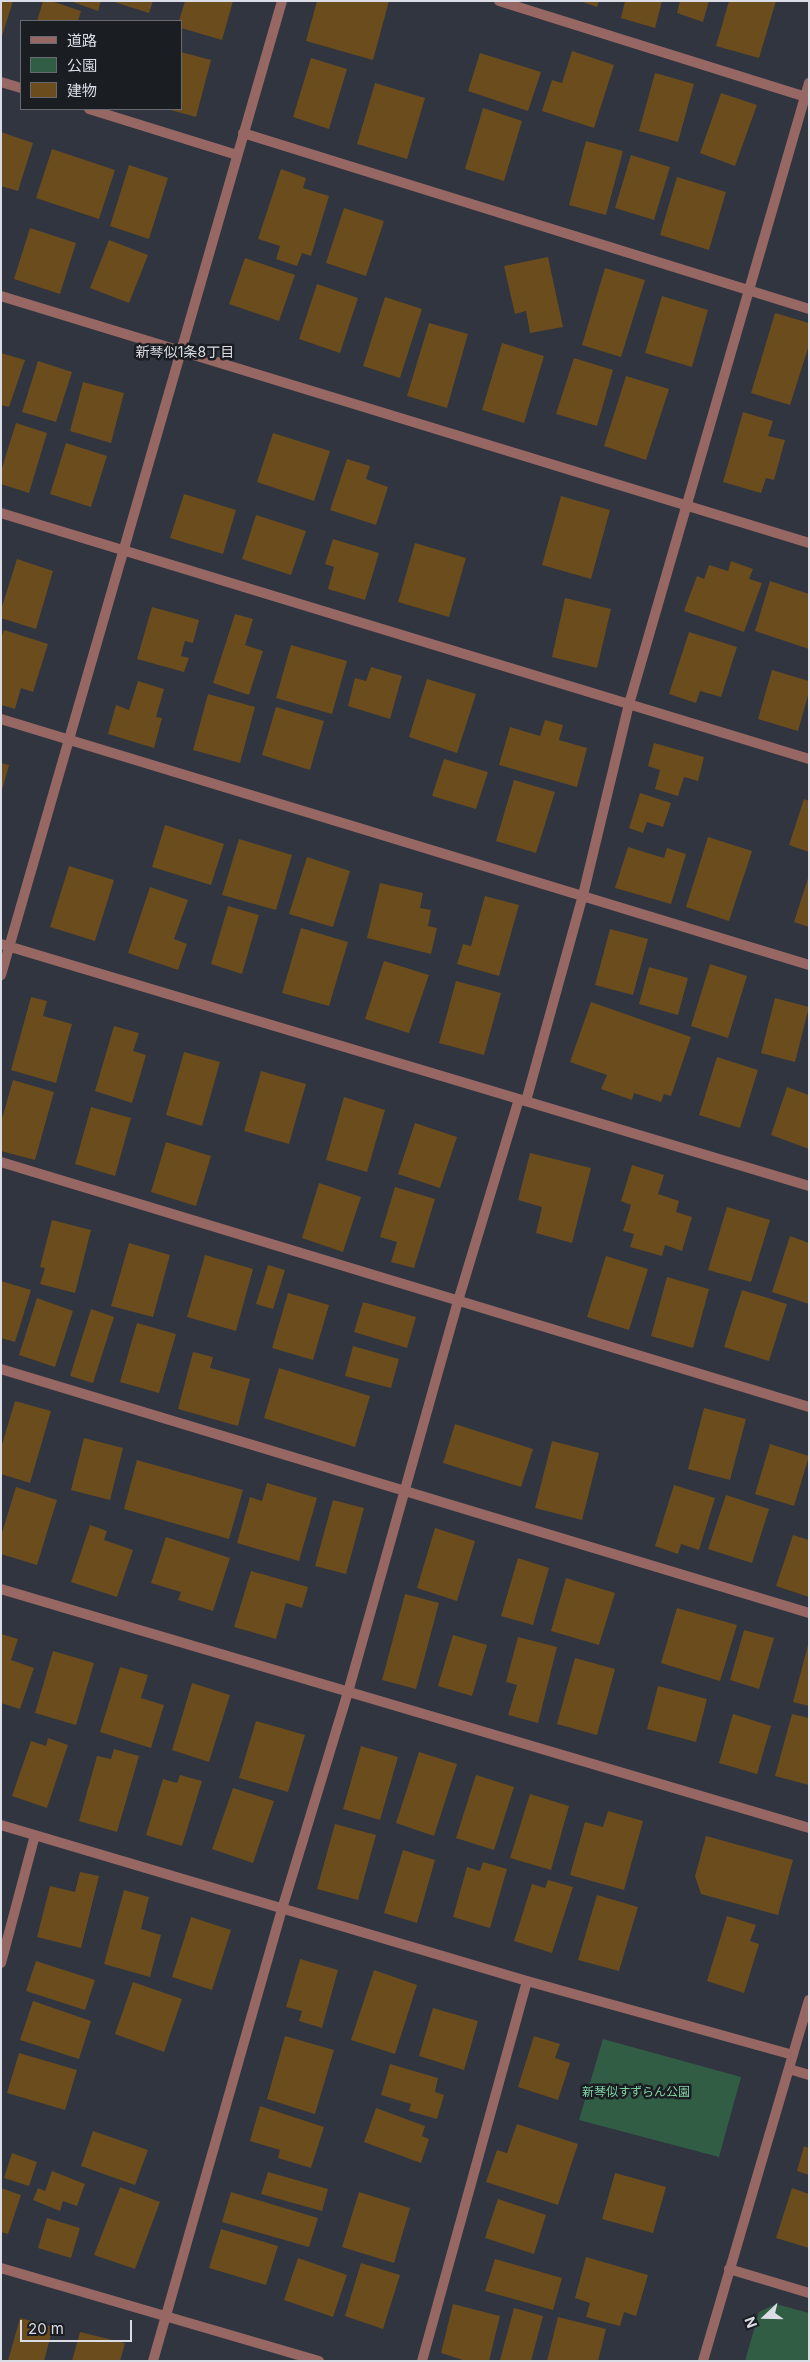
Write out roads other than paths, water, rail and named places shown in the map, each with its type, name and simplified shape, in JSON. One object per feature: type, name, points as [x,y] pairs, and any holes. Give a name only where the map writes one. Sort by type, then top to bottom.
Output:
[{"type":"street","points":[[1,975],[5,946],[69,739],[282,1]]},
{"type":"street","points":[[499,1],[807,97]]},
{"type":"street","points":[[1,82],[20,88]]},
{"type":"street","points":[[154,2361],[282,1909],[348,1692],[458,1301],[523,1100],[583,895],[630,704],[748,291],[807,97],[809,83]]},
{"type":"street","points":[[92,110],[237,155]]},
{"type":"street","points":[[243,133],[809,309]]},
{"type":"street","points":[[1,296],[686,507],[809,543]]},
{"type":"street","points":[[1,513],[809,759]]},
{"type":"street","points":[[1,719],[809,965]]},
{"type":"street","points":[[5,946],[809,1186]]},
{"type":"street","points":[[1,1162],[809,1407]]},
{"type":"street","points":[[1,1369],[809,1613]]},
{"type":"street","points":[[1,1589],[809,1828]]},
{"type":"street","points":[[1,1825],[527,1981],[793,2055]]},
{"type":"street","points":[[1,1963],[35,1836]]},
{"type":"street","points":[[422,2361],[527,1981]]},
{"type":"street","points":[[703,2361],[809,2000]]},
{"type":"street","points":[[789,2069],[809,2075]]},
{"type":"street","points":[[1,2268],[319,2361]]},
{"type":"street","points":[[729,2269],[809,2293]]},
{"type":"district","name":"新琴似1条8丁目","points":[[185,353]]},
{"type":"park label","name":"新琴似すずらん公園","points":[[636,2092]]}]
